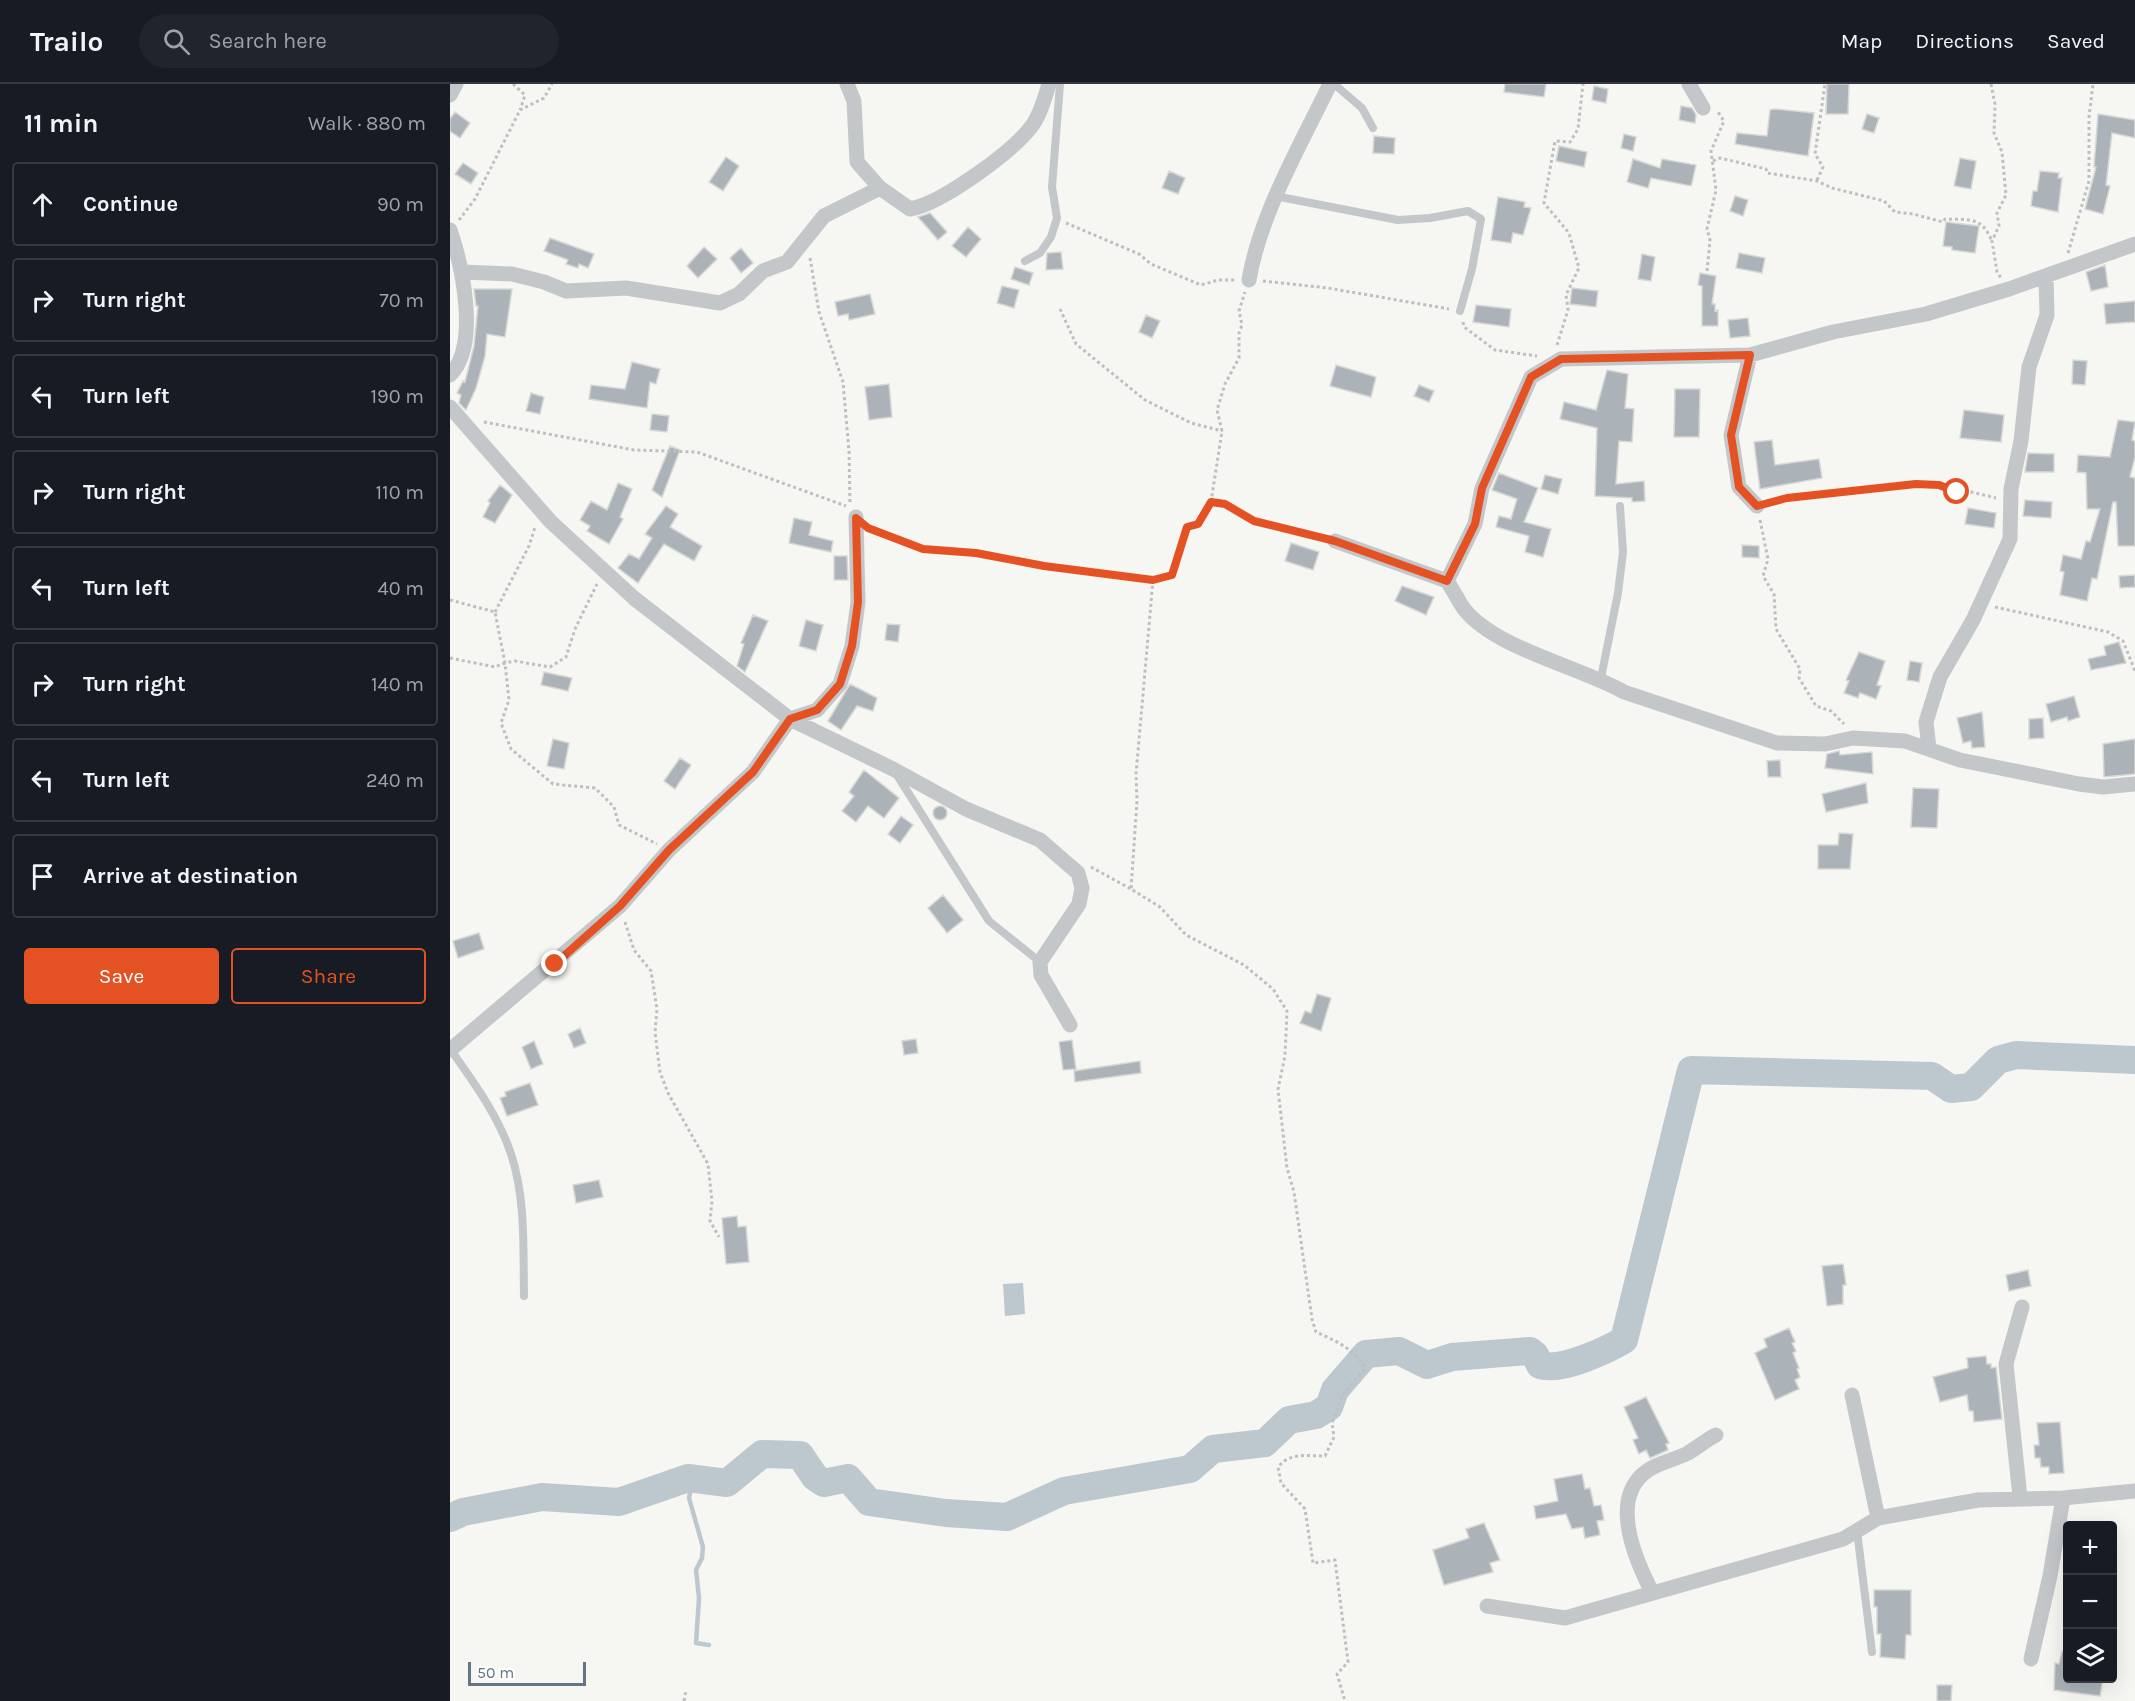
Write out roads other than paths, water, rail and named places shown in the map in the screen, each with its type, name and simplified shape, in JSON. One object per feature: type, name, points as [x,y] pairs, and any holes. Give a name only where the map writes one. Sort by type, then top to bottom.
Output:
[{"type":"street","points":[[450,95],[456,84]]},
{"type":"street","points":[[847,84],[854,101],[857,162],[880,188],[910,209],[926,206],[988,166],[1032,126],[1049,84]]},
{"type":"street","points":[[1249,280],[1252,260],[1275,196],[1332,84]]},
{"type":"street","points":[[1689,84],[1704,108]]},
{"type":"street","points":[[463,272],[512,274],[566,291],[626,288],[720,303],[739,294],[763,272],[787,262],[824,216],[880,188]]},
{"type":"street","points":[[450,230],[463,272],[465,333],[461,359],[450,375]]},
{"type":"street","points":[[1447,581],[1475,524],[1482,488],[1531,377],[1561,359],[1750,355],[1833,332],[1926,314],[2009,289],[2135,244]]},
{"type":"street","points":[[1929,748],[1926,722],[1940,677],[1980,603],[2010,539],[2011,489],[2021,441],[2029,367],[2047,315],[2046,276]]},
{"type":"street","points":[[1750,355],[1731,435],[1739,487],[1757,506]]},
{"type":"street","points":[[454,412],[538,510],[635,599],[790,719],[893,769],[966,809],[1040,840],[1078,873],[1082,888],[1079,904],[1040,962],[1041,975],[1070,1025]]},
{"type":"street","points":[[451,1050],[620,906],[669,850],[753,772],[790,719],[817,710],[840,684],[852,646],[858,602],[853,512]]},
{"type":"street","points":[[1335,541],[1447,581],[1465,609],[1491,630],[1547,658],[1600,678],[1624,692],[1655,704],[1778,743],[1825,744],[1853,738],[1905,741],[1960,760],[2079,784],[2103,787],[2135,784]]},
{"type":"street","points":[[2020,1497],[2006,1364],[2022,1306]]},
{"type":"street","points":[[1852,1395],[1878,1518]]},
{"type":"street","points":[[1652,1592],[1640,1571],[1632,1540],[1626,1504],[1630,1491],[1642,1474],[1651,1468],[1690,1452],[1716,1435]]},
{"type":"street","points":[[1487,1606],[1565,1618],[1843,1539],[1878,1518],[1978,1500],[2020,1497],[2063,1498],[2135,1491]]},
{"type":"street","points":[[2031,1659],[2050,1576],[2063,1498]]},
{"type":"lane","points":[[1025,261],[1040,253],[1051,237],[1057,218],[1052,187],[1060,84]]},
{"type":"lane","points":[[1332,84],[1362,108],[1373,128]]},
{"type":"lane","points":[[1275,196],[1398,220],[1430,218],[1468,211],[1481,219],[1472,269],[1460,311]]},
{"type":"lane","points":[[1600,678],[1618,593],[1623,552],[1620,506]]},
{"type":"lane","points":[[893,769],[989,921],[1040,962]]},
{"type":"lane","points":[[451,1050],[489,1105],[511,1154],[522,1207],[524,1296]]},
{"type":"lane","points":[[1857,1531],[1872,1652]]},
{"type":"waterway","points":[[450,1518],[463,1512],[542,1497],[619,1502],[688,1478],[727,1483],[762,1454],[800,1455],[815,1477],[824,1483],[848,1478],[869,1502],[946,1513],[1007,1517],[1064,1491],[1190,1469],[1213,1449],[1265,1443],[1289,1420],[1316,1415],[1329,1407],[1335,1390],[1366,1354],[1399,1351],[1427,1365],[1452,1357],[1530,1351],[1540,1365],[1559,1366],[1606,1350],[1624,1340],[1691,1070],[1932,1076],[1951,1089],[1971,1087],[1998,1060],[2016,1055],[2135,1060]]},
{"type":"waterway","points":[[693,1479],[689,1498],[703,1547],[702,1558],[696,1570],[699,1598],[696,1643],[709,1645]]}]
